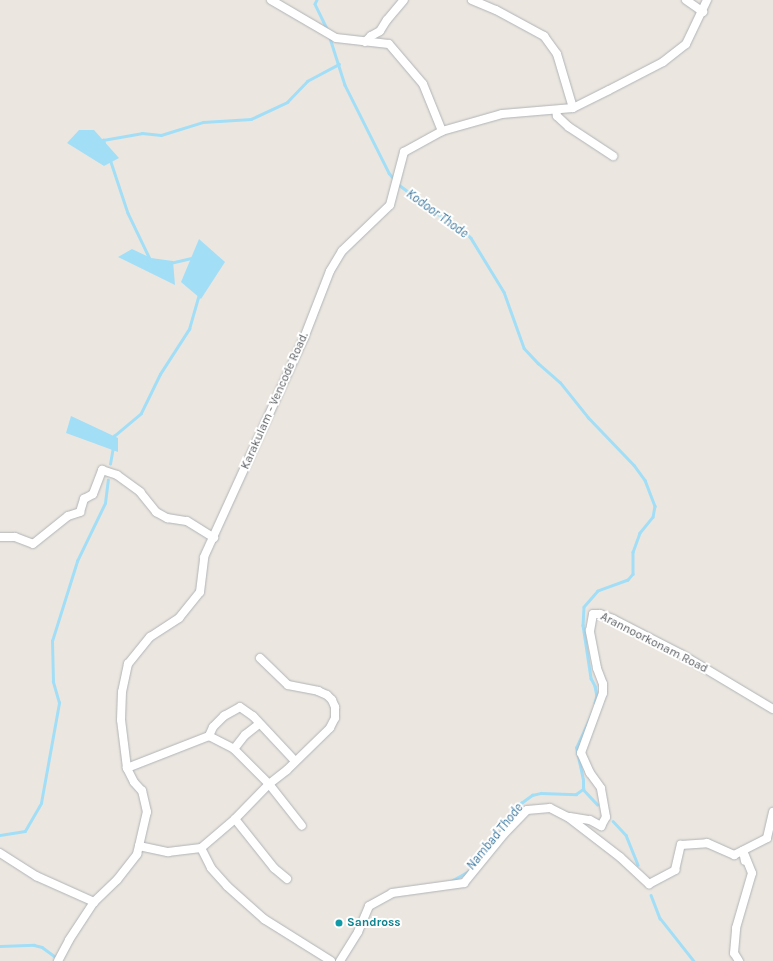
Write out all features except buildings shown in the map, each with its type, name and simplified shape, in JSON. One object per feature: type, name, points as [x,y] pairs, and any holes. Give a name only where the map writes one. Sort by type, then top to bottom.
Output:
[{"type":"street","points":[[271,0],[336,38],[389,44],[423,84],[442,131]]},
{"type":"street","points":[[365,42],[371,36],[380,32],[404,0]]},
{"type":"street","points":[[472,0],[496,10],[544,36],[558,54],[573,108]]},
{"type":"street","points":[[686,0],[702,12]]},
{"type":"street","name":"Karakulam - Vencode Road.","points":[[59,960],[94,902],[117,880],[137,854],[147,812],[142,791],[134,782],[127,768],[121,720],[122,692],[128,664],[150,637],[179,618],[200,592],[204,557],[214,538],[304,338],[330,271],[342,251],[390,205],[404,152],[442,131],[502,114],[573,108],[663,62],[686,44],[707,0]]},
{"type":"street","points":[[556,110],[557,116],[569,127],[613,156]]},
{"type":"street","points":[[0,537],[15,537],[33,544],[68,516],[80,512],[84,499],[93,494],[102,470],[117,475],[140,492],[156,512],[167,518],[187,521],[214,538]]},
{"type":"street","name":"Arannoorkonam Road","points":[[568,817],[590,820],[601,826],[606,817],[601,788],[590,773],[581,753],[603,692],[604,684],[597,668],[590,631],[593,614],[600,614],[613,619],[681,654],[773,709]]},
{"type":"street","points":[[139,846],[168,852],[201,848],[235,819],[269,784],[287,770],[294,761],[330,728],[335,718],[335,707],[332,700],[318,691],[288,685],[260,658]]},
{"type":"street","points":[[127,768],[209,736],[213,727],[224,716],[240,707],[254,716],[259,724],[294,761]]},
{"type":"street","points":[[234,749],[245,734],[259,724]]},
{"type":"street","points":[[209,736],[234,749],[269,784],[302,826]]},
{"type":"street","name":"Arannoorkonam Road","points":[[340,961],[358,932],[369,906],[392,893],[464,883],[504,834],[527,810],[550,808],[568,817],[620,857],[649,884],[675,870],[681,845],[707,843],[734,855],[767,838],[773,812]]},
{"type":"street","points":[[235,819],[274,868],[288,880]]},
{"type":"street","points":[[201,848],[211,868],[227,886],[264,919],[331,961]]},
{"type":"street","points":[[743,851],[745,861]]},
{"type":"street","points":[[739,961],[734,953],[736,928],[752,873],[743,851]]},
{"type":"street","points":[[0,853],[36,876],[94,902]]},
{"type":"water","points":[[79,130],[94,130],[119,158],[104,166],[67,143]]},
{"type":"water","points":[[199,239],[225,262],[201,299],[181,282]]},
{"type":"water","points":[[132,249],[151,258],[173,261],[175,285],[118,257]]},
{"type":"water","points":[[71,416],[118,438],[118,452],[66,433]]},
{"type":"waterway","name":"Kodoor Thode","points":[[317,0],[315,4],[327,29]]},
{"type":"waterway","name":"Kodoor Thode","points":[[330,38],[345,85],[389,173],[395,180]]},
{"type":"waterway","points":[[104,143],[103,140],[142,133],[161,135],[203,122],[251,119],[287,102],[307,81],[339,64]]},
{"type":"waterway","points":[[110,159],[128,213],[150,259]]},
{"type":"waterway","name":"Kodoor Thode","points":[[398,184],[438,214],[454,222],[471,238],[504,292],[524,348],[538,363],[560,382],[588,417],[634,465],[645,480],[655,506],[653,517],[640,533],[633,552],[633,574],[628,580],[598,591],[584,607],[583,625],[591,678],[595,686],[597,696],[595,703]]},
{"type":"waterway","points":[[170,263],[195,257]]},
{"type":"waterway","points":[[114,440],[114,436],[141,413],[160,374],[189,329],[199,293]]},
{"type":"waterway","points":[[110,464],[113,447]]},
{"type":"waterway","points":[[0,835],[25,831],[41,803],[59,703],[53,682],[52,641],[77,561],[105,503],[108,480]]},
{"type":"waterway","name":"Nambad Thode","points":[[491,844],[521,803],[532,795],[541,793],[576,794],[583,789],[583,780],[576,748],[593,711]]},
{"type":"waterway","points":[[583,789],[597,804]]},
{"type":"waterway","points":[[613,821],[626,835],[638,865]]},
{"type":"waterway","name":"Nambad Thode","points":[[451,881],[469,871]]},
{"type":"waterway","points":[[651,895],[660,918],[694,961]]},
{"type":"waterway","points":[[0,946],[34,945],[42,947],[57,958]]},
{"type":"place","name":"Sandross","points":[[339,923]]}]
